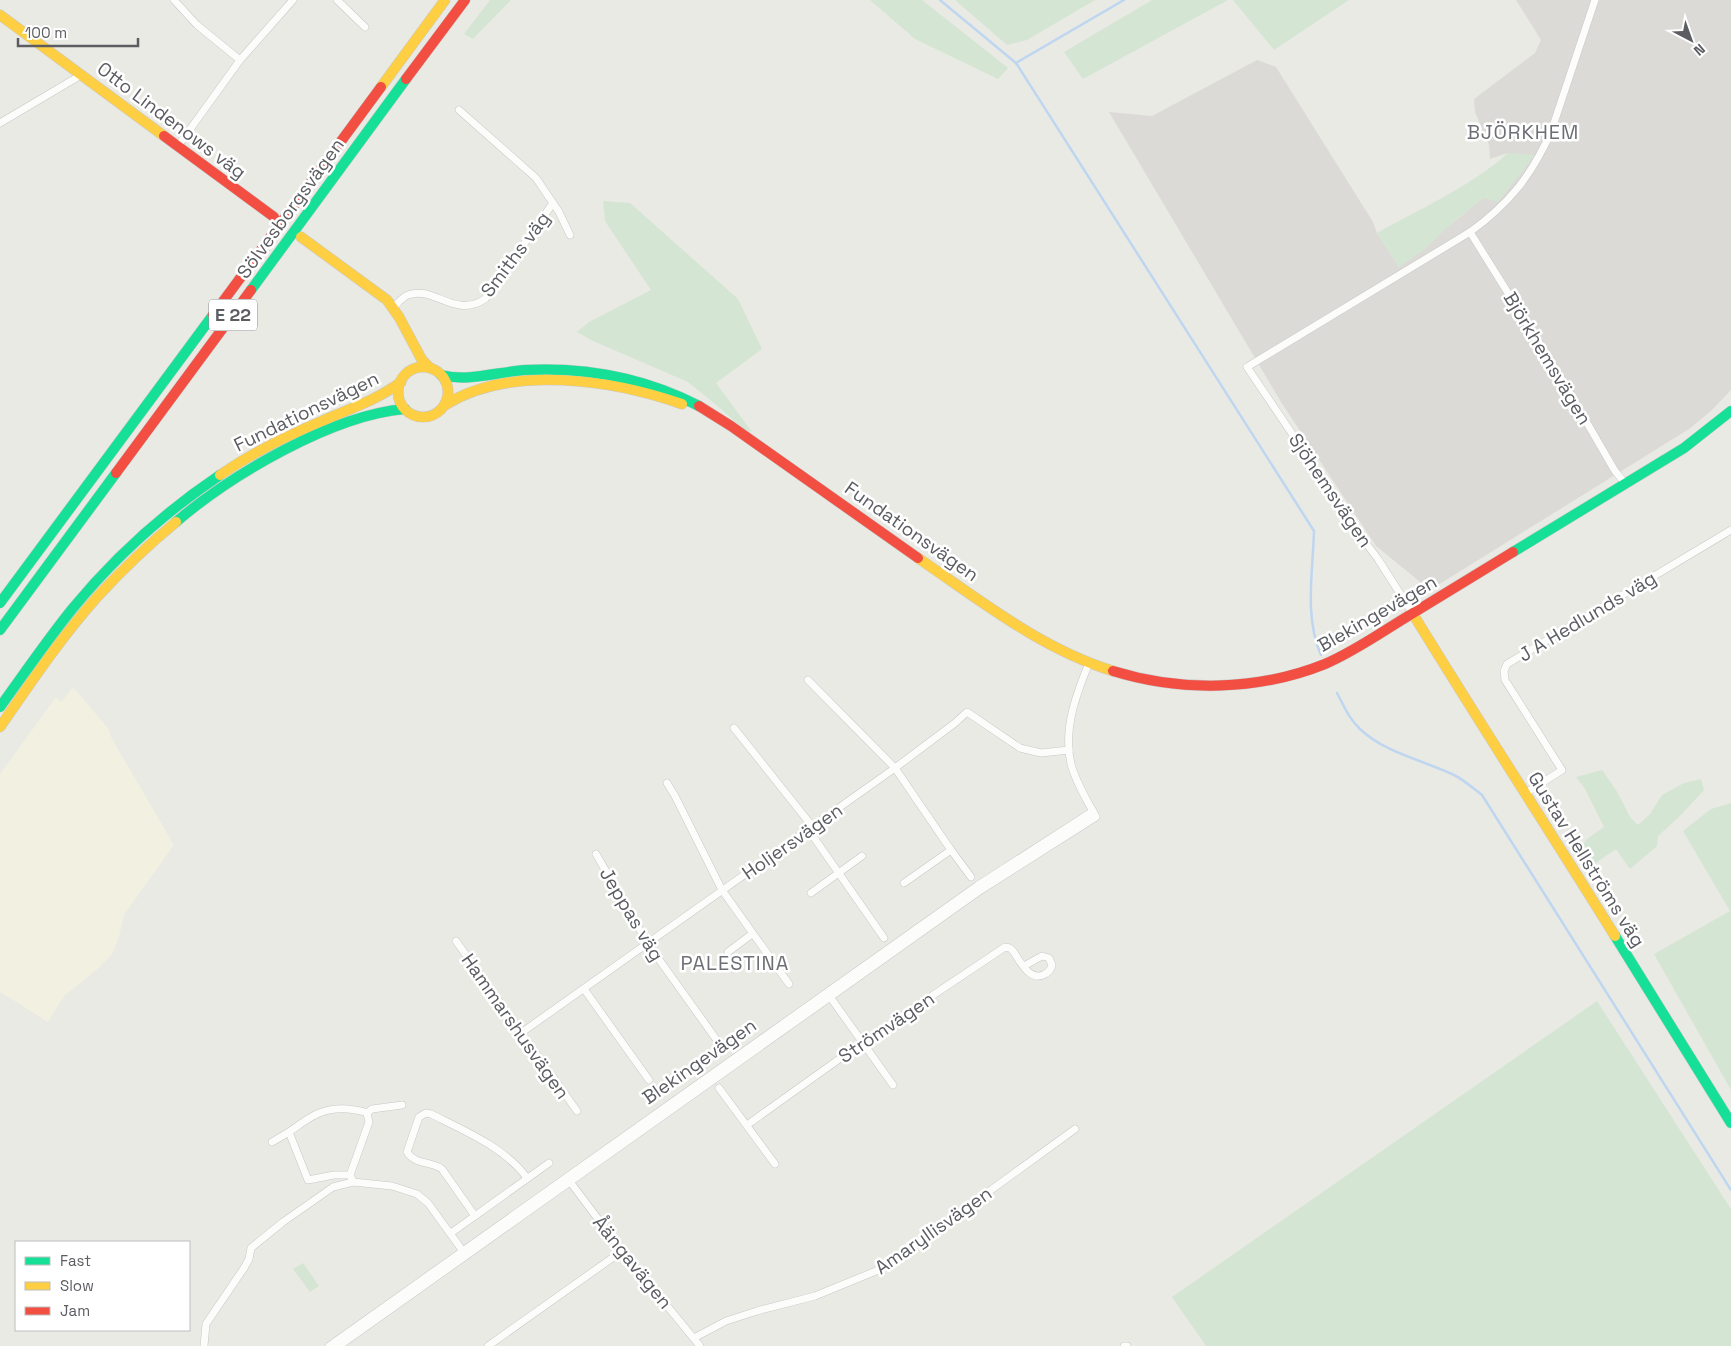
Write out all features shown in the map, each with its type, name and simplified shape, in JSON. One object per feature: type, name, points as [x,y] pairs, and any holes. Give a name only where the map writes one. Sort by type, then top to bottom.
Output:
[{"type":"main road","name":"Sölvesborgsvägen","points":[[0,603],[445,0]]},
{"type":"main road","name":"Sölvesborgsvägen","points":[[0,630],[465,0]]},
{"type":"main road","name":"Otto Lindenows väg","points":[[0,15],[274,217]]},
{"type":"main road","points":[[301,238],[378,292],[393,308],[409,335],[422,360],[441,375],[448,387],[445,405],[439,412],[426,417],[413,415],[405,409],[400,402],[398,394],[401,382],[411,371],[414,361],[409,335]]},
{"type":"main road","points":[[411,371],[420,368],[430,368]]},
{"type":"main road","name":"Fundationsvägen","points":[[441,375],[462,378],[535,370],[580,371],[623,377],[670,392],[692,402],[720,420],[1021,627],[1053,646],[1089,663]]},
{"type":"main road","name":"Fundationsvägen","points":[[445,405],[466,393],[502,384],[548,380],[588,381],[641,390],[683,404],[720,420]]},
{"type":"main road","name":"Fundationsvägen","points":[[0,707],[46,642],[82,596],[122,554],[169,513],[197,491],[253,455],[314,424],[370,402],[401,382]]},
{"type":"main road","name":"Fundationsvägen","points":[[0,727],[72,626],[129,563],[176,521],[233,481],[290,448],[366,416],[382,411],[405,409]]},
{"type":"main road","name":"Blekingevägen","points":[[1089,663],[1138,678],[1217,687],[1255,683],[1288,676],[1320,666],[1360,646],[1414,614],[1684,448],[1731,411]]},
{"type":"main road","name":"Gustav Hellströms väg","points":[[1414,614],[1456,685],[1526,793],[1731,1123]]},
{"type":"street","points":[[174,0],[197,25],[240,60]]},
{"type":"street","points":[[178,146],[240,60],[292,0]]},
{"type":"street","points":[[337,0],[365,27]]},
{"type":"street","points":[[1470,232],[1504,205],[1520,186],[1542,152],[1551,132],[1595,0]]},
{"type":"street","points":[[0,123],[80,74]]},
{"type":"street","name":"Smiths väg","points":[[459,110],[536,178],[553,203],[570,235]]},
{"type":"street","name":"Smiths väg","points":[[393,308],[404,298],[413,294],[425,294],[464,306],[475,305],[484,299],[553,203]]},
{"type":"street","name":"Sjöhemsvägen","points":[[1414,614],[1247,367],[1470,232]]},
{"type":"street","name":"Björkhemsvägen","points":[[1470,232],[1561,378],[1615,471],[1625,484]]},
{"type":"street","name":"J A Hedlunds väg","points":[[1526,793],[1562,770],[1505,680],[1504,671],[1508,664],[1731,530]]},
{"type":"street","name":"Blekingevägen","points":[[330,1346],[568,1180],[978,885],[1095,814],[1076,777],[1069,750],[1070,722],[1075,699],[1089,663]]},
{"type":"street","points":[[808,680],[895,768],[971,877]]},
{"type":"street","name":"Holjersvägen","points":[[521,1033],[895,768],[956,723],[967,712],[1020,748],[1041,753],[1069,750]]},
{"type":"street","points":[[734,728],[810,828],[838,873],[884,938]]},
{"type":"street","points":[[666,783],[675,796],[722,890],[789,984]]},
{"type":"street","points":[[904,884],[951,850]]},
{"type":"street","name":"Jeppas väg","points":[[596,854],[648,944],[721,1046]]},
{"type":"street","points":[[811,893],[862,856]]},
{"type":"street","points":[[728,952],[752,934]]},
{"type":"street","name":"Hammarshusvägen","points":[[456,941],[577,1111]]},
{"type":"street","name":"Strömvägen","points":[[747,1125],[863,1042],[1005,947],[1013,951],[1024,966]]},
{"type":"street","points":[[584,989],[650,1080]]},
{"type":"street","points":[[829,994],[893,1085]]},
{"type":"street","points":[[720,1088],[775,1164]]},
{"type":"street","points":[[367,1113],[372,1109],[402,1105]]},
{"type":"street","points":[[204,1346],[206,1324],[244,1268],[249,1259],[251,1248],[283,1222],[333,1188],[352,1179],[370,1122],[367,1113],[363,1110],[326,1109],[272,1142]]},
{"type":"street","points":[[475,1216],[442,1169],[416,1161],[407,1152],[419,1117],[431,1114],[481,1140],[521,1169],[527,1178]]},
{"type":"street","name":"Amaryllisvägen","points":[[694,1338],[726,1321],[815,1296],[876,1271],[911,1248],[1074,1129]]},
{"type":"street","points":[[289,1132],[308,1180],[334,1175],[392,1186],[417,1194],[428,1203],[465,1253]]},
{"type":"street","points":[[451,1233],[549,1163]]},
{"type":"street","name":"Åängavägen","points":[[568,1180],[700,1346]]},
{"type":"street","points":[[488,1346],[622,1250]]},
{"type":"street","name":"Blekingevägen","points":[[339,1346],[465,1253]]},
{"type":"shaded area","points":[[1516,0],[1731,0],[1731,390],[1712,410],[1689,429],[1430,590],[1376,546],[1281,402],[1109,112],[1152,116],[1257,60],[1276,67],[1399,267],[1484,197],[1508,153],[1490,159],[1489,145],[1475,112],[1474,99],[1535,53],[1541,40]]},
{"type":"shaded area","points":[[73,687],[108,728],[111,737],[174,845],[124,915],[119,937],[112,954],[100,967],[64,996],[48,1022],[0,992],[0,774],[56,697],[61,702]]},
{"type":"green space","points":[[490,0],[511,0],[473,39],[464,34]]},
{"type":"green space","points":[[870,0],[922,0],[1008,68],[998,79],[915,39]]},
{"type":"green space","points":[[955,0],[1095,0],[1027,40],[1007,45]]},
{"type":"green space","points":[[1152,0],[1228,0],[1083,79],[1064,52]]},
{"type":"green space","points":[[1233,0],[1349,0],[1274,50]]},
{"type":"green space","points":[[1508,153],[1535,155],[1498,202],[1484,198],[1454,221],[1425,249],[1399,267],[1377,233],[1461,187]]},
{"type":"green space","points":[[603,201],[630,203],[738,299],[762,349],[716,383],[752,432],[745,430],[688,382],[593,341],[577,332],[589,322],[651,290],[605,221]]},
{"type":"green space","points":[[1602,770],[1616,790],[1630,817],[1638,825],[1650,814],[1662,795],[1684,783],[1701,779],[1704,790],[1658,836],[1657,846],[1630,869],[1616,849],[1587,869],[1575,856],[1587,839],[1604,827],[1585,789],[1576,777]]},
{"type":"green space","points":[[1731,803],[1731,1090],[1654,954],[1730,911],[1683,831],[1711,809]]},
{"type":"green space","points":[[1597,1001],[1731,1209],[1731,1346],[1206,1346],[1172,1297]]},
{"type":"green space","points":[[303,1263],[319,1286],[310,1292],[293,1269]]},
{"type":"waterway","points":[[940,0],[1016,63],[1314,531],[1311,610],[1316,640],[1321,655]]},
{"type":"waterway","points":[[1016,63],[1124,0]]},
{"type":"waterway","points":[[1337,693],[1353,721],[1370,737],[1393,750],[1454,775],[1482,795],[1731,1190]]},
{"type":"traffic: fast","points":[[251,290],[406,79]]},
{"type":"traffic: fast","points":[[0,603],[213,315]]},
{"type":"traffic: fast","points":[[441,375],[472,377],[525,370],[570,370],[614,376],[636,382],[657,388],[699,406]]},
{"type":"traffic: fast","points":[[176,522],[225,485],[284,450],[346,423],[376,414],[405,409]]},
{"type":"traffic: fast","points":[[1513,552],[1684,448],[1731,411]]},
{"type":"traffic: fast","points":[[0,630],[116,473]]},
{"type":"traffic: fast","points":[[0,707],[63,620],[123,553],[160,520],[220,475]]},
{"type":"traffic: fast","points":[[1615,936],[1731,1123]]},
{"type":"traffic: slow","points":[[381,87],[445,0]]},
{"type":"traffic: slow","points":[[0,15],[164,136]]},
{"type":"traffic: slow","points":[[301,237],[387,300],[399,317],[422,360],[430,368]]},
{"type":"traffic: slow","points":[[423,367],[433,369],[441,374],[446,382],[448,392],[446,402],[441,410],[433,415],[423,417],[413,415],[405,410],[400,402],[398,392],[400,382],[405,374],[413,369],[423,367]]},
{"type":"traffic: slow","points":[[445,405],[471,392],[500,384],[531,380],[594,383],[655,395],[682,404]]},
{"type":"traffic: slow","points":[[220,475],[270,445],[373,399],[401,382]]},
{"type":"traffic: slow","points":[[0,727],[47,660],[85,611],[126,567],[176,522]]},
{"type":"traffic: slow","points":[[918,558],[1036,637],[1086,662],[1113,671]]},
{"type":"traffic: slow","points":[[1413,614],[1615,936]]},
{"type":"traffic: jam","points":[[406,79],[465,0]]},
{"type":"traffic: jam","points":[[213,315],[381,87]]},
{"type":"traffic: jam","points":[[164,136],[274,217]]},
{"type":"traffic: jam","points":[[116,473],[251,290]]},
{"type":"traffic: jam","points":[[699,406],[731,426],[918,558]]},
{"type":"traffic: jam","points":[[1113,671],[1165,683],[1219,686],[1246,684],[1299,673],[1335,660],[1354,650],[1513,552]]},
{"type":"district","name":"BJÖRKHEM","points":[[1523,132]]},
{"type":"district","name":"PALESTINA","points":[[735,963]]}]
